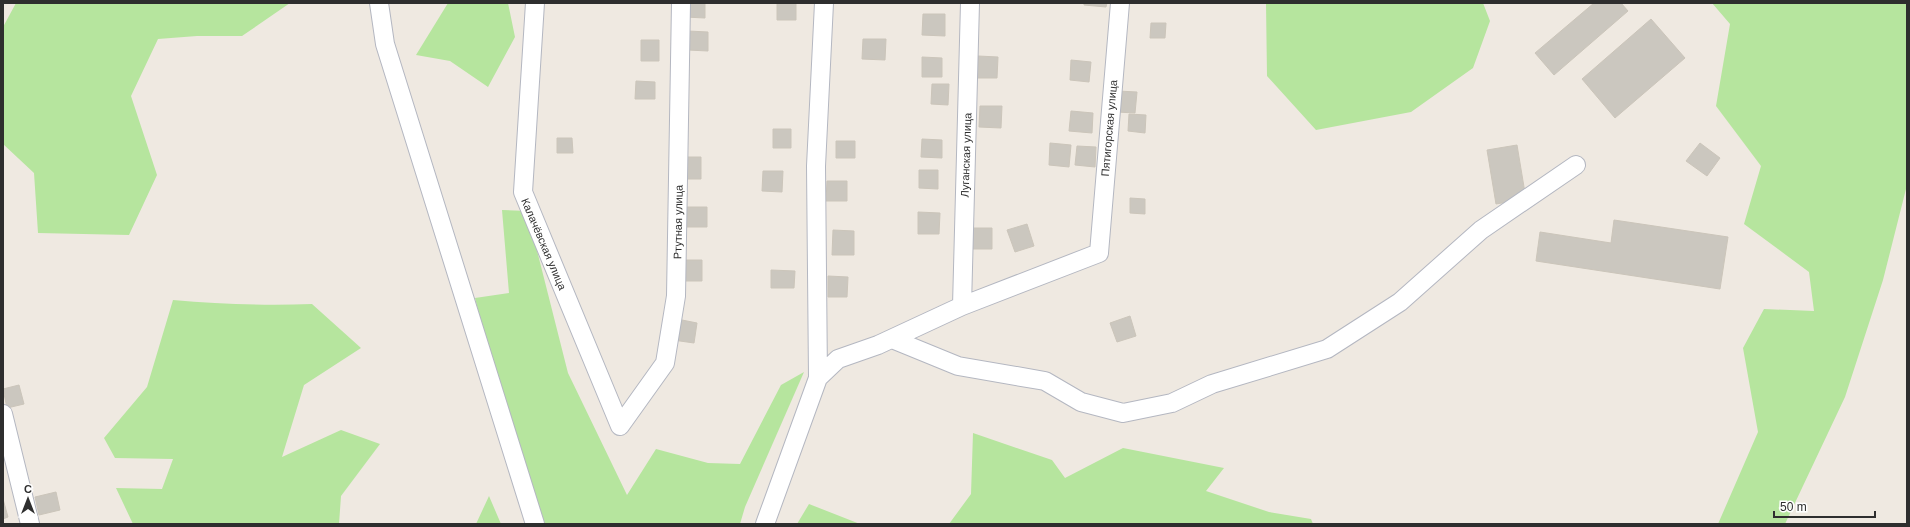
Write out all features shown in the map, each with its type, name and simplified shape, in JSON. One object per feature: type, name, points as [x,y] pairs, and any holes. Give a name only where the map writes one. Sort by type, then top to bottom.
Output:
[{"type":"street","points":[[379,3],[385,44],[535,524]]},
{"type":"street","name":"Калачёвская улица","points":[[535,3],[523,192],[620,426]]},
{"type":"street","name":"Ртутная улица","points":[[620,426],[665,364],[676,296],[681,3]]},
{"type":"street","points":[[765,524],[818,378],[816,166],[824,3]]},
{"type":"street","name":"Луганская улица","points":[[962,306],[970,3]]},
{"type":"street","name":"Пятигорская улица","points":[[962,306],[1099,253],[1120,3]]},
{"type":"street","points":[[892,339],[958,366],[1045,382],[1081,402],[1123,413],[1172,403],[1212,384],[1327,349],[1400,302],[1481,230],[1576,164]]},
{"type":"street","points":[[818,378],[838,359],[892,339],[962,306]]},
{"type":"street","points":[[3,414],[30,524]]},
{"type":"green space","points":[[16,3],[290,3],[242,36],[197,36],[158,39],[131,96],[157,175],[129,235],[38,233],[34,173],[3,144],[3,27]]},
{"type":"green space","points":[[448,3],[508,3],[515,37],[488,87],[450,61],[416,55]]},
{"type":"green space","points":[[1266,3],[1483,3],[1490,21],[1473,68],[1411,112],[1316,130],[1267,76]]},
{"type":"green space","points":[[1712,3],[1907,3],[1907,185],[1883,280],[1845,397],[1785,524],[1718,524],[1758,432],[1743,348],[1764,309],[1814,311],[1809,272],[1744,224],[1761,166],[1716,106],[1730,24]]},
{"type":"green space","points":[[502,210],[527,211],[568,373],[627,495],[656,449],[708,463],[740,464],[781,385],[804,372],[745,507],[740,524],[537,524],[523,492],[475,298],[509,293]]},
{"type":"green space","points":[[173,300],[242,304],[312,304],[361,348],[304,385],[282,457],[341,430],[380,444],[341,496],[339,524],[133,524],[116,488],[162,489],[173,459],[115,458],[104,438],[147,387]]},
{"type":"green space","points":[[973,433],[1052,460],[1065,478],[1123,448],[1224,468],[1206,491],[1269,512],[1311,519],[1313,524],[949,524],[971,494]]},
{"type":"green space","points":[[489,496],[501,524],[476,524]]},
{"type":"green space","points":[[809,504],[860,524],[797,524]]},
{"type":"building","points":[[685,3],[705,3],[705,18],[685,17]]},
{"type":"building","points":[[777,3],[796,3],[796,20],[777,20]]},
{"type":"building","points":[[1084,3],[1107,3],[1106,7],[1084,5]]},
{"type":"building","points":[[1594,3],[1621,3],[1628,11],[1554,75],[1535,53]]},
{"type":"building","points":[[923,14],[945,14],[945,36],[922,35]]},
{"type":"building","points":[[1651,19],[1685,58],[1615,118],[1582,79]]},
{"type":"building","points":[[1151,23],[1166,23],[1165,38],[1150,38]]},
{"type":"building","points":[[688,31],[708,32],[708,51],[688,50]]},
{"type":"building","points":[[863,39],[886,39],[885,60],[862,59]]},
{"type":"building","points":[[641,40],[659,40],[659,61],[641,61]]},
{"type":"building","points":[[978,56],[998,57],[997,78],[977,78]]},
{"type":"building","points":[[922,57],[942,58],[942,77],[922,77]]},
{"type":"building","points":[[1071,60],[1091,62],[1089,82],[1070,80]]},
{"type":"building","points":[[636,81],[655,82],[655,99],[635,99]]},
{"type":"building","points":[[932,84],[949,84],[948,105],[931,104]]},
{"type":"building","points":[[1118,91],[1137,92],[1135,113],[1117,112]]},
{"type":"building","points":[[980,106],[1002,106],[1001,128],[979,127]]},
{"type":"building","points":[[1071,111],[1093,113],[1092,133],[1069,131]]},
{"type":"building","points":[[1129,114],[1146,115],[1145,133],[1128,131]]},
{"type":"building","points":[[773,129],[791,129],[791,148],[773,148]]},
{"type":"building","points":[[557,138],[572,138],[573,153],[557,153]]},
{"type":"building","points":[[922,139],[942,140],[942,158],[921,157]]},
{"type":"building","points":[[836,141],[855,141],[855,158],[836,158]]},
{"type":"building","points":[[1050,143],[1071,145],[1069,167],[1049,165]]},
{"type":"building","points":[[1700,143],[1720,158],[1707,176],[1686,161]]},
{"type":"building","points":[[1517,145],[1526,199],[1496,204],[1487,150]]},
{"type":"building","points":[[1077,146],[1096,147],[1095,167],[1075,165]]},
{"type":"building","points":[[684,157],[701,157],[701,179],[683,179]]},
{"type":"building","points":[[919,170],[938,170],[938,189],[919,188]]},
{"type":"building","points":[[763,171],[783,171],[782,192],[762,191]]},
{"type":"building","points":[[827,181],[847,181],[847,201],[826,201]]},
{"type":"building","points":[[1130,198],[1145,199],[1145,214],[1130,213]]},
{"type":"building","points":[[685,207],[707,207],[707,227],[684,227]]},
{"type":"building","points":[[918,212],[940,213],[939,234],[918,234]]},
{"type":"building","points":[[1614,220],[1728,237],[1720,289],[1536,261],[1540,232],[1611,243]]},
{"type":"building","points":[[1027,224],[1034,246],[1015,252],[1007,230]]},
{"type":"building","points":[[970,228],[992,228],[992,249],[969,249]]},
{"type":"building","points":[[833,230],[854,231],[854,255],[832,255]]},
{"type":"building","points":[[683,260],[702,260],[702,281],[682,281]]},
{"type":"building","points":[[771,270],[795,271],[794,288],[771,288]]},
{"type":"building","points":[[828,276],[848,277],[847,297],[828,297]]},
{"type":"building","points":[[1130,316],[1136,336],[1117,342],[1110,323]]},
{"type":"building","points":[[677,319],[697,323],[694,343],[673,340]]},
{"type":"building","points":[[19,385],[24,404],[7,408],[3,389]]},
{"type":"building","points":[[56,492],[60,510],[39,515],[35,497]]},
{"type":"building","points":[[3,499],[8,517],[3,519]]}]
